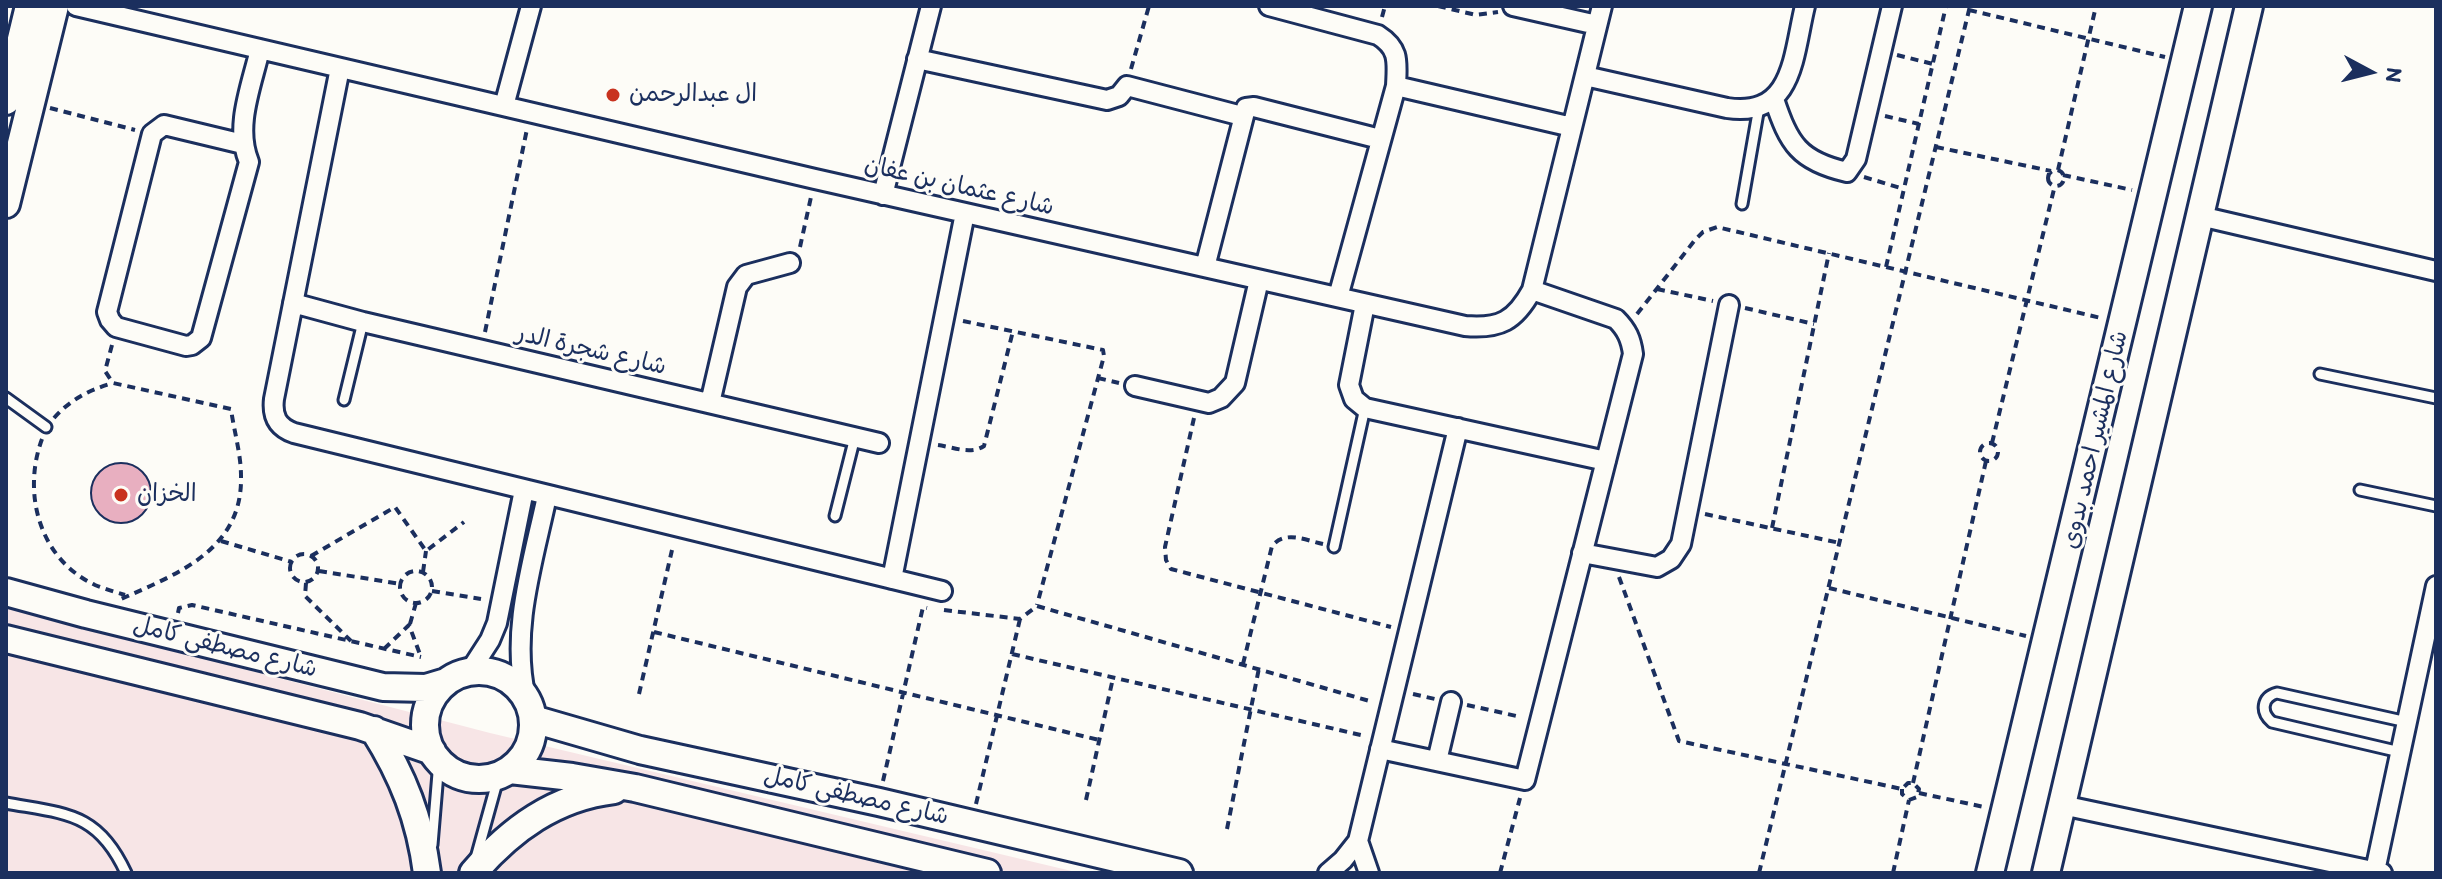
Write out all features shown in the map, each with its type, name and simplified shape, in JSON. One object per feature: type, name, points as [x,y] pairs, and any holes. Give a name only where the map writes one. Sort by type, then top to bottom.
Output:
[{"type":"street","points":[[6,204],[29,6]]},
{"type":"street","points":[[19,102],[55,6]]},
{"type":"street","name":"شارع عثمان بن عفان","points":[[76,6],[883,195],[1365,304],[1486,328],[1506,322],[1522,308],[1532,290],[1599,15]]},
{"type":"street","points":[[504,106],[531,6]]},
{"type":"street","points":[[883,195],[931,6]]},
{"type":"street","points":[[1269,6],[1308,11],[1378,35],[1391,44],[1397,61],[1396,86],[1338,297]]},
{"type":"street","points":[[1513,6],[1599,15]]},
{"type":"street","points":[[1585,76],[1727,108],[1743,110],[1767,103],[1785,86],[1805,6]]},
{"type":"street","points":[[1767,103],[1803,155],[1819,164],[1847,172],[1856,159],[1892,6]]},
{"type":"street","name":"شارع المشير احمد بدوى","points":[[1990,873],[2198,6]]},
{"type":"street","name":"شارع المشير احمد بدوى","points":[[2046,873],[2249,6]]},
{"type":"street","points":[[243,144],[164,125],[152,134],[107,312],[116,327],[186,346],[201,338],[249,162],[243,144],[243,121],[260,49]]},
{"type":"street","points":[[917,59],[1107,100],[1119,96],[1127,86],[1242,116]]},
{"type":"street","points":[[340,68],[273,408],[278,425],[285,430],[547,496],[942,591]]},
{"type":"street","points":[[1396,86],[1572,127]]},
{"type":"street","points":[[1205,267],[1246,108],[1254,107],[1380,139]]},
{"type":"street","points":[[892,579],[965,213]]},
{"type":"street","points":[[2200,216],[2436,269]]},
{"type":"street","points":[[710,403],[737,287],[746,275],[790,263]]},
{"type":"street","points":[[1135,386],[1209,403],[1221,398],[1235,383],[1259,280]]},
{"type":"street","points":[[1381,744],[1437,761],[1525,780],[1633,354],[1632,341],[1626,328],[1616,319],[1532,290]]},
{"type":"street","name":"شارع شجرة الدر","points":[[293,303],[879,443]]},
{"type":"street","points":[[1365,304],[1349,385],[1354,399],[1365,408],[1606,461]]},
{"type":"street","points":[[1582,553],[1657,567],[1671,559],[1681,544],[1729,305]]},
{"type":"street","points":[[1328,873],[1358,841],[1458,428]]},
{"type":"street","points":[[524,490],[497,623],[490,640],[428,706],[425,721],[426,736],[435,756],[449,770],[473,779],[504,772],[518,762],[530,742],[530,709],[521,677],[520,634],[547,496]]},
{"type":"street","points":[[2062,805],[2378,872],[2436,586]]},
{"type":"street","name":"شارع مصطفى كامل","points":[[8,600],[86,614],[404,689],[426,688],[458,676]]},
{"type":"street","name":"شارع مصطفى كامل","points":[[6,639],[367,728],[435,756]]},
{"type":"street","points":[[458,676],[496,673],[508,679],[530,709]]},
{"type":"street","points":[[369,683],[375,698],[367,728],[395,764],[412,800],[428,873]]},
{"type":"street","points":[[1437,761],[1451,702]]},
{"type":"street","name":"شارع مصطفى كامل","points":[[530,709],[613,744],[879,802],[1179,873]]},
{"type":"street","points":[[603,782],[596,776],[592,759],[604,745],[613,744]]},
{"type":"street","name":"شارع مصطفى كامل","points":[[504,772],[635,788],[987,873]]},
{"type":"street","points":[[473,873],[497,845],[560,803],[597,792],[635,788]]},
{"type":"street","points":[[1358,841],[1369,873]]},
{"type":"lane","points":[[1742,204],[1767,103]]},
{"type":"lane","points":[[344,400],[363,322]]},
{"type":"lane","points":[[2320,374],[2436,398]]},
{"type":"lane","points":[[6,398],[46,427]]},
{"type":"lane","points":[[1334,547],[1365,408]]},
{"type":"lane","points":[[835,516],[855,437]]},
{"type":"lane","points":[[2360,490],[2436,506]]},
{"type":"lane","points":[[2401,752],[2272,722],[2265,715],[2264,705],[2268,697],[2277,693],[2407,722]]},
{"type":"lane","points":[[428,873],[435,756]]},
{"type":"lane","points":[[473,873],[504,772]]},
{"type":"lane","points":[[6,803],[71,815],[95,828],[115,849],[126,873]]},
{"type":"path","points":[[1127,86],[1149,6]]},
{"type":"path","points":[[1438,6],[1487,16],[1505,6]]},
{"type":"path","points":[[1886,267],[1946,6]]},
{"type":"path","points":[[2058,170],[2096,6]]},
{"type":"path","points":[[1759,873],[1969,8],[2185,61]]},
{"type":"path","points":[[1881,51],[1933,64]]},
{"type":"path","points":[[19,102],[152,134]]},
{"type":"path","points":[[481,350],[530,112]]},
{"type":"path","points":[[1867,112],[1919,124]]},
{"type":"path","points":[[1936,147],[2058,170]]},
{"type":"path","points":[[2058,170],[2063,175],[2154,194]]},
{"type":"path","points":[[2051,171],[2047,178],[2055,185]]},
{"type":"path","points":[[1847,172],[1904,189]]},
{"type":"path","points":[[2055,185],[2062,183],[2063,175]]},
{"type":"path","points":[[790,263],[801,246],[815,179]]},
{"type":"path","points":[[1992,443],[2055,185]]},
{"type":"path","points":[[1626,328],[1703,232],[1717,227],[2123,323]]},
{"type":"path","points":[[1772,528],[1829,253]]},
{"type":"path","points":[[944,317],[1097,347],[1103,350],[1104,356],[1037,606],[1020,619],[971,823]]},
{"type":"path","points":[[113,383],[105,371],[116,327]]},
{"type":"path","points":[[920,441],[971,451],[984,446],[1013,331]]},
{"type":"path","points":[[86,614],[128,596],[196,563],[220,541],[232,521],[242,476],[231,409],[113,383],[87,391],[64,406],[46,427],[34,461],[33,497],[43,532],[64,562],[93,584],[128,596]]},
{"type":"path","points":[[1198,400],[1165,547],[1166,560],[1171,569],[1409,632]]},
{"type":"path","points":[[1992,443],[1998,455],[1991,462],[1982,459],[1980,450],[1982,446],[1992,443]]},
{"type":"path","points":[[1913,783],[1986,461]]},
{"type":"path","points":[[311,556],[395,507],[426,551],[423,573],[432,584],[429,597],[416,603],[404,598],[401,584],[409,573],[423,573]]},
{"type":"path","points":[[1688,510],[1840,543]]},
{"type":"path","points":[[426,551],[464,522]]},
{"type":"path","points":[[1243,664],[1272,546],[1286,536],[1334,547]]},
{"type":"path","points":[[220,541],[292,562]]},
{"type":"path","points":[[639,694],[672,550]]},
{"type":"path","points":[[300,554],[316,560],[319,571],[306,583],[294,578],[291,573],[292,562],[300,554]]},
{"type":"path","points":[[1612,558],[1679,741],[1902,789]]},
{"type":"path","points":[[319,571],[401,584]]},
{"type":"path","points":[[306,583],[305,596],[352,642]]},
{"type":"path","points":[[1828,588],[2048,641]]},
{"type":"path","points":[[432,591],[481,599]]},
{"type":"path","points":[[383,650],[409,625],[416,603]]},
{"type":"path","points":[[172,635],[179,608],[192,605],[421,657],[409,625]]},
{"type":"path","points":[[1037,606],[1390,707]]},
{"type":"path","points":[[879,802],[923,607],[1020,619]]},
{"type":"path","points":[[654,632],[1099,740]]},
{"type":"path","points":[[1012,654],[1381,744]]},
{"type":"path","points":[[1227,829],[1259,668]]},
{"type":"path","points":[[1086,800],[1113,678]]},
{"type":"path","points":[[1500,873],[1525,780]]},
{"type":"path","points":[[1902,789],[1913,783],[1917,785],[1919,793]]},
{"type":"path","points":[[1902,789],[1902,794],[1909,800]]},
{"type":"path","points":[[1919,793],[2006,812]]},
{"type":"path","points":[[1909,800],[1919,793]]},
{"type":"path","points":[[1893,873],[1909,800]]},
{"type":"shaded area","points":[[6,607],[490,733],[1080,873],[6,873]]},
{"type":"building","name":"الخزان","points":[[121,463],[133,465],[142,472],[149,481],[149,505],[142,514],[133,521],[121,523],[109,521],[100,514],[93,505],[91,493],[93,481],[100,472],[109,465]]},
{"type":"place","name":"ال عبدالرحمن","points":[[613,95]]},
{"type":"place","name":"الخزان","points":[[121,495]]}]
